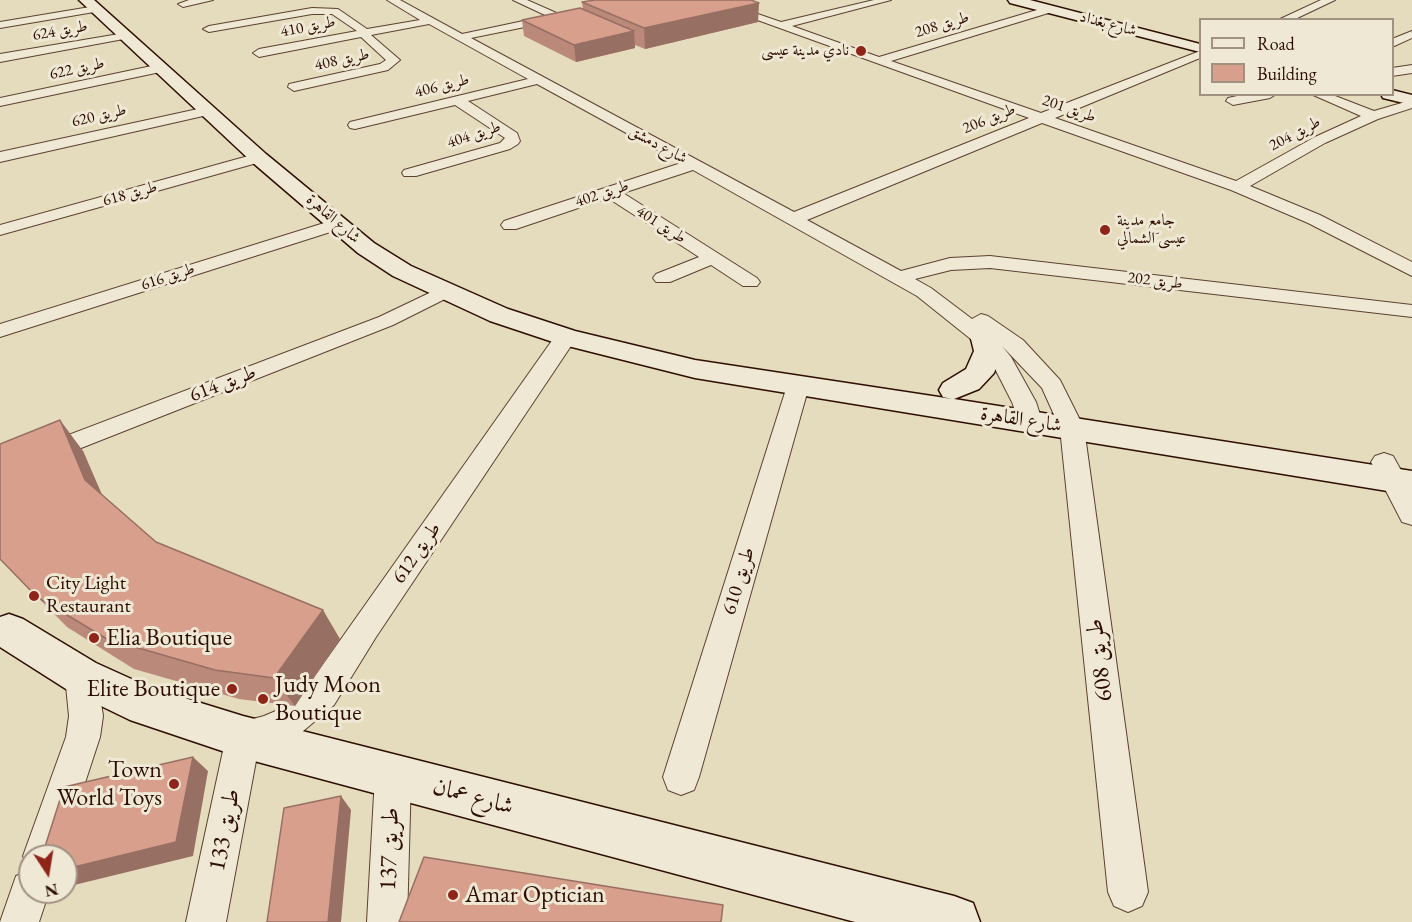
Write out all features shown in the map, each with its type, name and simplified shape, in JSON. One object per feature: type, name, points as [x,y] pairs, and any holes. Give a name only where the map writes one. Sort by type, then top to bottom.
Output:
[{"type":"street","points":[[183,4],[208,0]]},
{"type":"street","name":"شارع دمشق","points":[[392,0],[898,278],[971,314],[1015,345],[1052,385],[1068,419]]},
{"type":"street","points":[[462,37],[562,16],[518,0]]},
{"type":"street","name":"طريق 201","points":[[707,0],[1237,187],[1314,219],[1412,270]]},
{"type":"street","points":[[780,26],[886,0]]},
{"type":"street","name":"شارع بغداد","points":[[1015,0],[1199,48]]},
{"type":"street","points":[[1288,18],[1330,0]]},
{"type":"street","points":[[0,25],[91,5]]},
{"type":"street","name":"شارع القاهرة","points":[[91,5],[259,158],[311,199],[366,248],[402,271],[481,308],[566,337],[695,369],[798,386],[1027,412],[1401,473]]},
{"type":"street","name":"طريق 208","points":[[878,61],[1051,9]]},
{"type":"street","points":[[209,29],[324,11],[338,12],[364,33]]},
{"type":"street","name":"طريق 408","points":[[364,33],[430,21]]},
{"type":"street","name":"طريق 408","points":[[294,87],[391,64],[393,58],[364,33]]},
{"type":"street","name":"طريق 410","points":[[259,54],[364,33]]},
{"type":"street","points":[[1394,43],[1412,34]]},
{"type":"street","name":"طريق 624","points":[[0,58],[125,36]]},
{"type":"street","name":"طريق 206","points":[[793,219],[1199,54]]},
{"type":"street","name":"طريق 622","points":[[0,102],[161,68]]},
{"type":"street","points":[[1394,72],[1412,69]]},
{"type":"street","name":"طريق 406","points":[[355,125],[538,80]]},
{"type":"street","points":[[1233,101],[1259,96]]},
{"type":"street","name":"طريق 204","points":[[1322,96],[1373,116]]},
{"type":"street","points":[[1394,96],[1412,102]]},
{"type":"street","name":"طريق 404","points":[[411,173],[505,146],[513,141],[512,136],[457,100]]},
{"type":"street","name":"طريق 204","points":[[1237,187],[1320,140],[1373,116],[1412,102]]},
{"type":"street","name":"طريق 620","points":[[0,157],[207,111]]},
{"type":"street","name":"طريق 618","points":[[0,230],[259,158]]},
{"type":"street","name":"طريق 402","points":[[510,225],[694,164]]},
{"type":"street","name":"طريق 401","points":[[610,192],[750,282]]},
{"type":"street","name":"طريق 616","points":[[0,331],[337,224]]},
{"type":"street","name":"طريق 401","points":[[663,278],[713,258]]},
{"type":"street","name":"طريق 202","points":[[898,278],[950,264],[990,262],[1412,311]]},
{"type":"street","name":"طريق 614","points":[[0,471],[386,321],[444,292]]},
{"type":"street","name":"شارع دمشق","points":[[924,292],[985,339],[1012,377],[1027,412]]},
{"type":"street","name":"طريق 612","points":[[243,737],[267,732],[290,721],[322,694],[566,337]]},
{"type":"street","points":[[954,390],[969,382],[979,373],[988,351],[985,339]]},
{"type":"street","name":"شارع القاهرة","points":[[631,352],[693,356],[954,390],[1027,412]]},
{"type":"street","name":"طريق 610","points":[[681,777],[798,386]]},
{"type":"street","name":"طريق 608","points":[[1068,419],[1128,892]]},
{"type":"street","points":[[1401,473],[1412,515]]},
{"type":"street","name":"شارع عمان","points":[[2,630],[81,676],[145,706],[243,737],[954,922]]},
{"type":"street","points":[[46,844],[83,737],[86,716],[81,676]]},
{"type":"street","name":"طريق 133","points":[[206,922],[243,737]]},
{"type":"street","name":"طريق 137","points":[[387,922],[393,776]]},
{"type":"street","points":[[19,922],[25,904]]},
{"type":"building","points":[[595,0],[751,0],[759,3],[644,28],[582,2]]},
{"type":"building","points":[[580,8],[634,31],[574,45],[522,20]]},
{"type":"building","points":[[60,420],[85,480],[156,542],[323,610],[274,678],[215,670],[107,639],[37,597],[0,559],[0,444]]},
{"type":"building","points":[[193,757],[176,842],[78,866],[78,844],[46,844],[64,787]]},
{"type":"building","points":[[341,796],[328,922],[267,922],[284,808]]},
{"type":"building","points":[[424,857],[723,905],[721,922],[399,922]]},
{"type":"place","name":"نادي مدينة عيسى","points":[[861,51]]},
{"type":"place","name":"جامع مدينة عيسى الشمالي","points":[[1105,230]]},
{"type":"place","name":"City Light Restaurant","points":[[34,596]]},
{"type":"place","name":"Elia Boutique","points":[[94,638]]},
{"type":"place","name":"Elite Boutique","points":[[232,689]]},
{"type":"place","name":"Judy Moon Boutique","points":[[263,699]]},
{"type":"place","name":"Town World Toys","points":[[174,784]]},
{"type":"place","name":"Amar Optician","points":[[453,895]]}]
